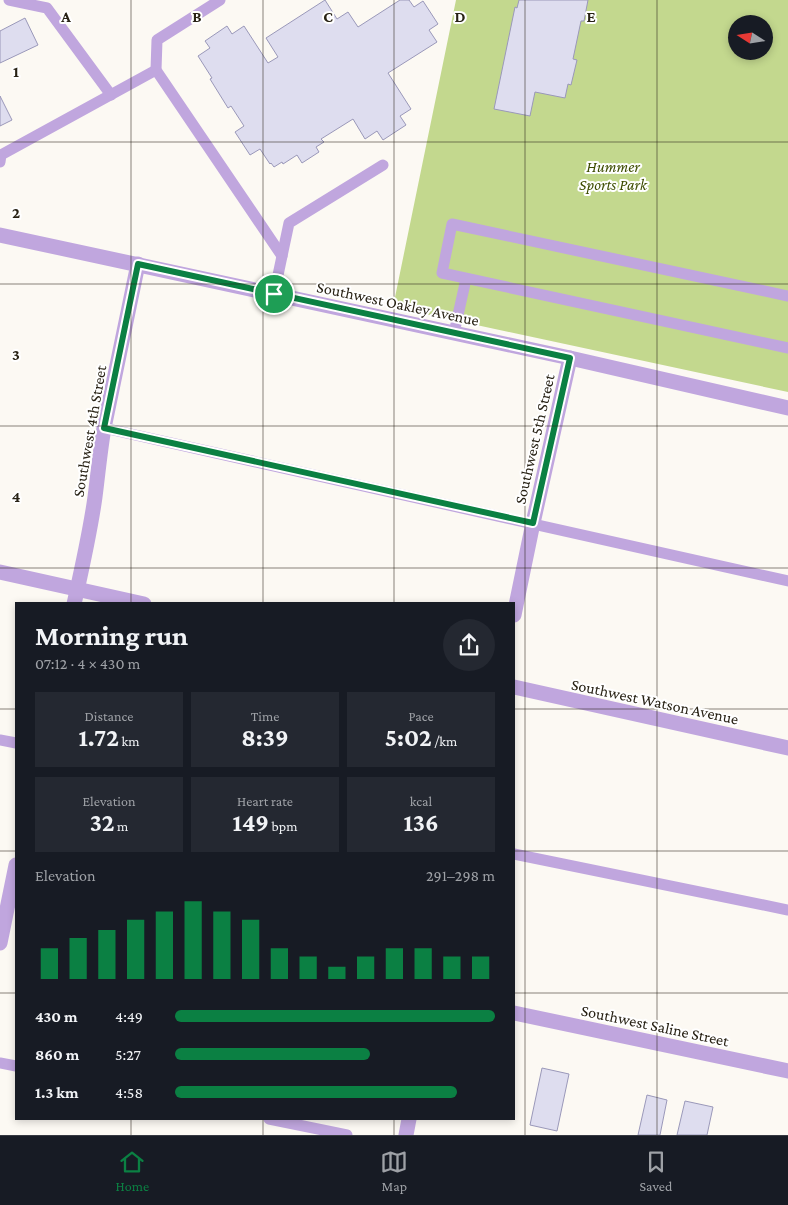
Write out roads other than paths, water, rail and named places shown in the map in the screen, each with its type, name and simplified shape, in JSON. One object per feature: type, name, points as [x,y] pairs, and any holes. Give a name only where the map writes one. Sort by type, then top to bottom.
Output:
[{"type":"street","name":"Southwest Oakley Avenue","points":[[0,235],[570,358],[788,408]]},
{"type":"street","name":"Southwest 4th Street","points":[[76,596],[94,507],[99,455],[104,428],[138,264]]},
{"type":"street","name":"Southwest 5th Street","points":[[515,610],[570,358]]},
{"type":"street","points":[[0,572],[76,596],[127,602]]},
{"type":"street","name":"Southwest Watson Avenue","points":[[515,687],[788,748]]},
{"type":"street","points":[[0,943],[15,870]]},
{"type":"street","name":"Southwest Saline Street","points":[[515,1013],[788,1071]]},
{"type":"street","points":[[406,1135],[409,1120]]},
{"type":"lane","points":[[8,0],[47,8],[111,95]]},
{"type":"lane","points":[[220,0],[157,40],[156,70],[282,256]]},
{"type":"lane","points":[[0,162],[1,155],[156,70]]},
{"type":"lane","points":[[274,294],[289,223],[382,165]]},
{"type":"lane","points":[[788,296],[452,224],[442,274],[788,348]]},
{"type":"lane","points":[[454,333],[466,279]]},
{"type":"lane","points":[[104,428],[788,581]]},
{"type":"lane","points":[[0,740],[15,743]]},
{"type":"lane","points":[[515,854],[788,910]]},
{"type":"lane","points":[[0,1063],[15,1066]]},
{"type":"lane","points":[[274,1120],[348,1135]]},
{"type":"park label","name":"Hummer Sports Park","points":[[613,175]]}]
